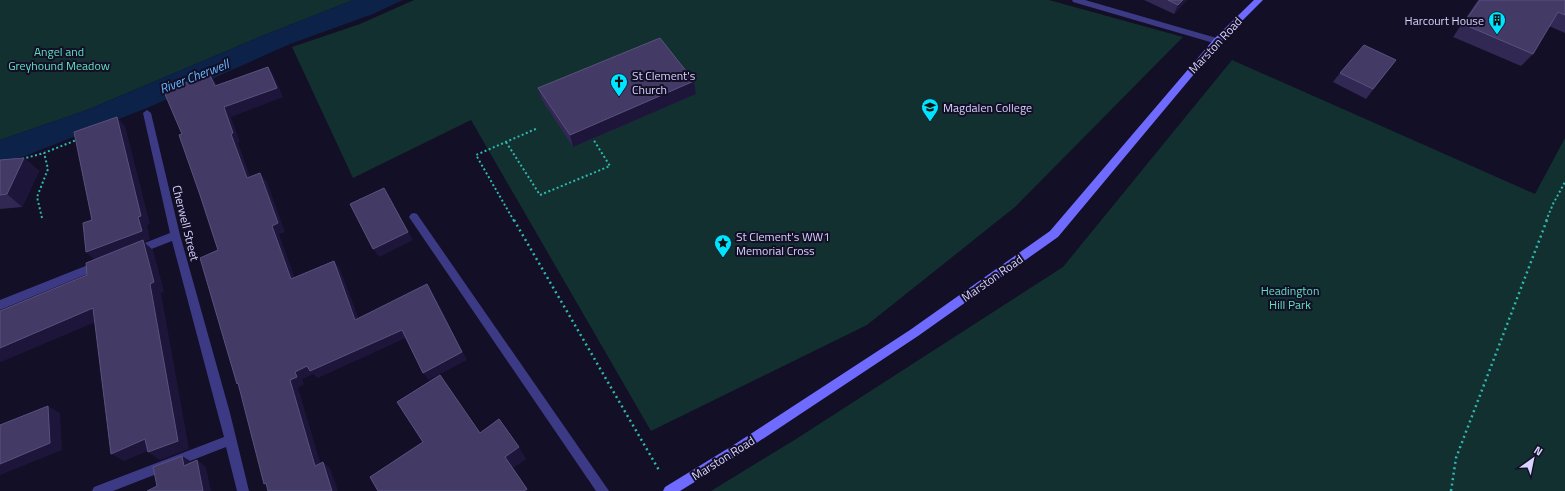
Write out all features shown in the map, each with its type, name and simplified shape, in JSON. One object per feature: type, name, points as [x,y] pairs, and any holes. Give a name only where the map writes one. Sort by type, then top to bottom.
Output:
[{"type":"main road","name":"Marston Road","points":[[670,490],[736,450],[914,333],[1054,234],[1217,41],[1259,0]]},
{"type":"street","points":[[1076,0],[1217,41]]},
{"type":"street","name":"Cherwell Street","points":[[147,112],[175,235],[222,405],[243,491]]},
{"type":"street","points":[[414,217],[588,472],[603,491]]},
{"type":"street","points":[[124,255],[175,235]]},
{"type":"street","points":[[0,304],[109,261]]},
{"type":"street","points":[[98,491],[230,440]]},
{"type":"path","points":[[538,128],[476,155],[670,490]]},
{"type":"path","points":[[21,160],[80,139]]},
{"type":"path","points":[[506,142],[540,195],[610,166],[593,139]]},
{"type":"path","points":[[42,218],[37,196],[48,169],[44,153]]},
{"type":"path","points":[[1451,491],[1456,458],[1510,321],[1553,204],[1565,182]]},
{"type":"green space","name":"Angel and Greyhound Meadow","points":[[0,0],[353,0],[262,36],[87,110],[0,140]]},
{"type":"green space","points":[[414,0],[1049,0],[1183,37],[1015,207],[867,325],[651,431],[471,120],[353,178],[292,47],[360,24]]},
{"type":"green space","name":"Headington Hill Park","points":[[1232,60],[1535,194],[1565,138],[1565,491],[711,491],[796,439],[1063,267]]},
{"type":"water","name":"River Cherwell","points":[[353,0],[403,0],[373,14],[290,44],[147,108],[25,156],[0,162],[0,140],[87,110],[262,36]]},
{"type":"building","points":[[1168,0],[1183,0],[1178,5]]},
{"type":"building","name":"Harcourt House","points":[[1480,0],[1565,0],[1565,15],[1558,12],[1533,54],[1463,24]]},
{"type":"building","name":"St Clement's Church","points":[[660,38],[694,81],[570,135],[538,88]]},
{"type":"building","points":[[1364,45],[1396,60],[1373,89],[1340,73]]},
{"type":"building","points":[[268,67],[277,88],[224,107],[233,133],[231,134],[247,178],[260,173],[278,223],[272,226],[291,279],[334,261],[355,320],[427,284],[462,352],[423,373],[402,330],[310,371],[307,366],[295,372],[297,377],[290,380],[315,466],[323,462],[332,491],[268,491],[266,483],[264,484],[238,383],[237,384],[200,258],[218,250],[179,135],[182,134],[164,92],[209,73],[215,86]]},
{"type":"building","points":[[117,117],[141,216],[138,217],[142,231],[86,252],[83,223],[92,220],[74,132]]},
{"type":"building","points":[[24,158],[7,194],[0,195],[0,160]]},
{"type":"building","points":[[384,188],[408,232],[373,249],[350,204]]},
{"type":"building","points":[[143,240],[154,282],[150,284],[178,441],[148,452],[145,439],[111,454],[93,308],[0,348],[0,311],[87,275],[86,263]]},
{"type":"building","points":[[440,375],[480,433],[499,419],[519,447],[505,457],[527,489],[524,491],[378,491],[370,477],[423,442],[397,402]]},
{"type":"building","points":[[48,406],[50,443],[0,464],[0,425]]},
{"type":"building","points":[[182,456],[184,466],[197,460],[203,491],[147,491],[157,486],[153,467]]},
{"type":"place","name":"Harcourt House","points":[[1497,35]]},
{"type":"place","name":"St Clement's Church","points":[[619,97]]},
{"type":"place","name":"Magdalen College","points":[[930,122]]},
{"type":"place","name":"St Clement's WW1 Memorial Cross","points":[[723,258]]}]
